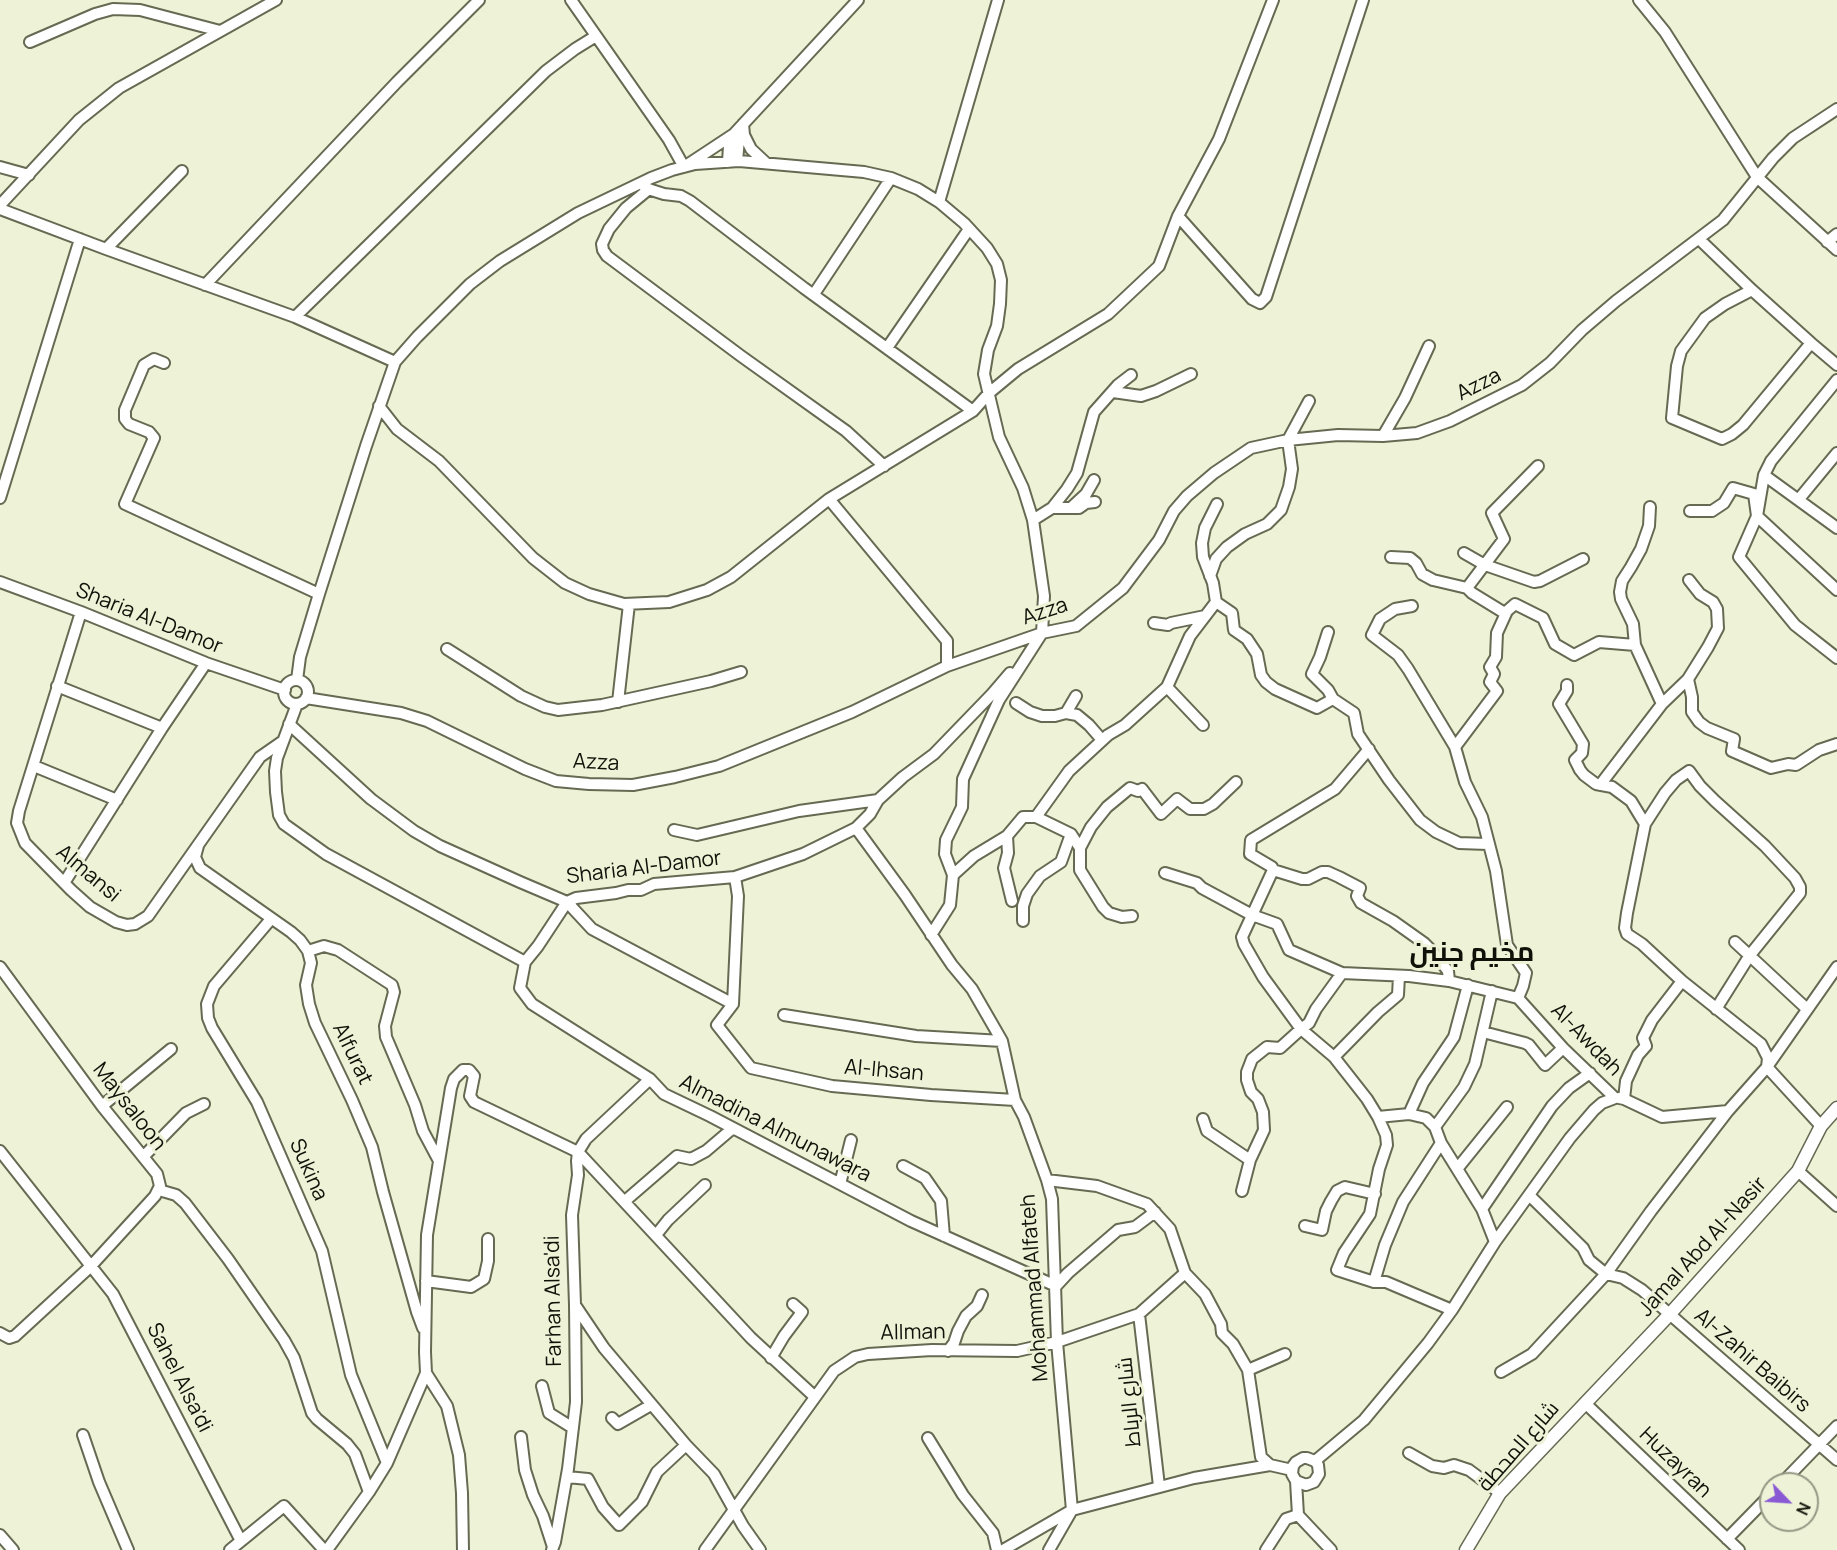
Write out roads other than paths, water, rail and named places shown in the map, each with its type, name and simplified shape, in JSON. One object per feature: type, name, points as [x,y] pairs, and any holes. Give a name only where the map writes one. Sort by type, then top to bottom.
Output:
[{"type":"main road","name":"Jamal Abd Al-Nasir","points":[[1585,1403],[1669,1315],[1798,1171],[1821,1126],[1837,1108]]},
{"type":"main road","name":"شارع المحطة","points":[[1466,1550],[1500,1493],[1585,1403]]},
{"type":"street","points":[[276,0],[119,88],[79,120],[0,207],[106,249],[296,317],[396,362]]},
{"type":"street","points":[[205,285],[397,82],[479,0]]},
{"type":"street","points":[[571,0],[669,140],[684,167]]},
{"type":"street","points":[[732,162],[729,146],[739,129],[858,0]]},
{"type":"street","points":[[939,201],[998,0]]},
{"type":"street","points":[[379,406],[397,429],[439,461],[543,567],[577,589],[629,604],[682,599],[719,584],[829,499],[973,411],[988,393],[1018,369],[1108,314],[1159,266],[1178,216],[1219,139],[1273,0]]},
{"type":"street","points":[[1178,216],[1252,299],[1260,303],[1266,297],[1363,0]]},
{"type":"street","points":[[1639,0],[1665,32],[1757,177],[1837,250]]},
{"type":"street","points":[[30,42],[95,14],[122,9],[149,12],[220,31]]},
{"type":"street","points":[[296,317],[546,71],[596,36]]},
{"type":"street","name":"Azza","points":[[302,700],[401,713],[427,722],[525,769],[556,781],[633,784],[719,766],[852,712],[947,666],[1042,633],[1076,626],[1124,588],[1159,540],[1174,511],[1187,496],[1214,473],[1251,448],[1288,440],[1338,435],[1383,436],[1417,433],[1450,421],[1522,384],[1550,363],[1582,330],[1616,301],[1723,220],[1757,177],[1793,138],[1837,109]]},
{"type":"street","points":[[684,167],[739,129]]},
{"type":"street","points":[[739,129],[751,150],[766,163]]},
{"type":"street","points":[[297,680],[300,657],[319,594],[379,406],[396,362],[417,337],[470,284],[500,261],[578,213],[636,185],[672,170],[694,164],[766,163],[864,171],[891,178],[939,201],[987,248],[997,264],[1001,280],[997,326],[988,350],[984,374],[999,437],[1023,488],[1033,520],[1044,596],[1042,633],[999,700],[963,779],[962,807],[946,840],[945,854],[953,875],[950,904],[931,935]]},
{"type":"street","points":[[0,167],[29,175]]},
{"type":"street","points":[[106,249],[182,171]]},
{"type":"street","points":[[814,294],[891,178]]},
{"type":"street","points":[[636,185],[664,194],[681,196],[690,201],[973,411]]},
{"type":"street","points":[[650,189],[626,208],[609,229],[602,244],[607,256],[846,431],[884,466]]},
{"type":"street","points":[[887,348],[969,229]]},
{"type":"street","points":[[1827,242],[1837,234]]},
{"type":"street","points":[[0,498],[80,239]]},
{"type":"street","points":[[1699,239],[1752,290],[1837,364]]},
{"type":"street","points":[[1752,290],[1705,318],[1681,351],[1677,366],[1672,418],[1722,439],[1732,434],[1743,425],[1811,343]]},
{"type":"street","points":[[1383,436],[1405,398],[1429,346]]},
{"type":"street","points":[[164,363],[154,359],[144,364],[125,410],[125,419],[129,424],[149,432],[154,438],[154,443],[125,504],[319,594]]},
{"type":"street","points":[[1113,392],[1142,396],[1191,374]]},
{"type":"street","points":[[1033,520],[1052,508],[1077,473],[1094,412],[1131,375]]},
{"type":"street","points":[[1837,380],[1771,461],[1764,475],[1756,516],[1739,557],[1795,625],[1837,658]]},
{"type":"street","points":[[1210,577],[1216,559],[1227,547],[1245,534],[1267,524],[1281,510],[1292,469],[1288,440],[1308,401]]},
{"type":"street","points":[[1799,499],[1837,453]]},
{"type":"street","points":[[1467,588],[1504,539],[1492,513],[1539,466]]},
{"type":"street","points":[[1764,475],[1837,528]]},
{"type":"street","points":[[1071,508],[1086,494],[1094,480]]},
{"type":"street","points":[[1690,512],[1712,511],[1724,503],[1733,488],[1754,494],[1756,516],[1837,590]]},
{"type":"street","points":[[829,499],[947,641],[947,666]]},
{"type":"street","points":[[1052,508],[1071,508],[1095,502]]},
{"type":"street","points":[[1217,504],[1202,543],[1203,557],[1213,583],[1216,602],[1232,613],[1235,631],[1247,639],[1257,654],[1264,681],[1275,689],[1317,708],[1333,699]]},
{"type":"street","points":[[1650,507],[1649,526],[1641,549],[1622,581],[1620,599],[1633,624],[1635,645],[1662,704]]},
{"type":"street","points":[[1464,553],[1485,565],[1534,582],[1583,559]]},
{"type":"street","points":[[1391,557],[1410,558],[1422,574],[1433,580],[1467,588],[1503,612],[1515,604],[1543,618],[1555,644],[1574,655],[1599,642],[1635,645]]},
{"type":"street","points":[[1600,785],[1662,704],[1688,679],[1718,628],[1717,609],[1713,602],[1700,594],[1689,580]]},
{"type":"street","name":"Sharia Al-Damor","points":[[0,582],[206,663],[285,690]]},
{"type":"street","points":[[1036,818],[1069,771],[1102,740],[1125,725],[1167,687],[1190,636],[1216,602]]},
{"type":"street","points":[[618,702],[629,604]]},
{"type":"street","points":[[1165,873],[1197,883],[1202,888],[1252,915],[1277,924],[1289,950],[1342,973],[1449,981],[1518,998],[1526,974],[1507,945],[1496,871],[1482,817],[1465,782],[1455,747],[1398,655],[1372,635],[1380,619],[1395,609],[1412,606]]},
{"type":"street","points":[[1455,747],[1497,691],[1490,682],[1494,674],[1490,667],[1496,657],[1497,633],[1507,610]]},
{"type":"street","name":"Almansi","points":[[81,612],[17,823],[25,843],[90,907],[126,925],[135,924],[148,916],[260,757],[283,741]]},
{"type":"street","points":[[1154,623],[1168,625],[1205,616]]},
{"type":"street","points":[[1328,632],[1312,674],[1328,690],[1333,699],[1354,713],[1358,734],[1389,780],[1420,820],[1436,832],[1459,843],[1488,844]]},
{"type":"street","name":"Sharia Al-Damor","points":[[289,724],[371,799],[414,831],[440,846],[567,902],[576,898],[641,890],[654,884],[735,877],[803,854],[856,828],[870,814],[878,800],[903,777],[934,754],[992,694],[1042,633]]},
{"type":"street","points":[[447,649],[521,696],[544,707],[558,710],[618,702],[741,672]]},
{"type":"street","points":[[64,883],[206,663]]},
{"type":"street","points":[[1688,679],[1692,711],[1699,722],[1707,728],[1734,739],[1732,751],[1771,768],[1788,764],[1796,765],[1819,750],[1837,744]]},
{"type":"street","points":[[302,700],[287,699],[285,690],[290,682],[301,681],[308,690],[289,724],[277,758],[276,792],[279,815],[287,828],[326,854],[525,962],[567,902],[592,929],[733,1004]]},
{"type":"street","points":[[1567,685],[1567,691],[1559,704],[1582,744],[1582,753],[1575,760],[1584,775],[1596,784],[1612,787],[1631,801],[1645,824]]},
{"type":"street","points":[[57,686],[162,728]]},
{"type":"street","points":[[1167,687],[1203,725]]},
{"type":"street","points":[[1066,713],[1076,696]]},
{"type":"street","points":[[1016,703],[1042,716],[1066,713],[1077,715],[1102,740]]},
{"type":"street","points":[[1369,749],[1335,789],[1251,840],[1250,854],[1272,867],[1273,870],[1302,879],[1328,872],[1360,888],[1357,896],[1361,903],[1393,921],[1432,951],[1448,971],[1449,981]]},
{"type":"street","points":[[34,766],[117,800]]},
{"type":"street","points":[[1716,1009],[1750,955],[1800,893],[1800,886],[1765,846],[1715,801],[1689,771],[1676,780],[1665,793],[1645,824],[1625,928],[1627,934],[1716,1009],[1761,1044],[1768,1058],[1767,1067],[1821,1126]]},
{"type":"street","points":[[1132,916],[1122,917],[1109,913],[1080,870],[1080,848],[1107,807],[1130,788],[1138,791],[1142,789],[1161,814],[1177,799],[1190,809],[1204,809],[1213,804],[1236,782]]},
{"type":"street","points":[[675,830],[697,835],[799,811],[878,800]]},
{"type":"street","points":[[953,875],[974,856],[1007,836],[1023,817],[1036,818],[1071,834],[1080,848]]},
{"type":"street","name":"Mohammad Alfateh","points":[[856,828],[952,965],[972,989],[1002,1041],[1015,1100],[1024,1117],[1047,1180],[1052,1199],[1057,1342],[1072,1510]]},
{"type":"street","points":[[1023,921],[1023,906],[1033,883],[1061,862],[1071,834]]},
{"type":"street","points":[[1007,836],[1008,853],[1004,868],[1012,901]]},
{"type":"street","points":[[201,838],[195,854],[200,868],[291,932],[308,951],[324,946],[338,950],[393,987],[385,1026],[386,1037],[415,1104],[423,1131],[439,1161]]},
{"type":"street","points":[[1273,870],[1242,937],[1263,977],[1301,1029],[1334,1057],[1367,1099],[1386,1135],[1387,1144],[1379,1169],[1370,1214],[1344,1253],[1337,1269],[1374,1282],[1386,1282],[1452,1310]]},
{"type":"street","name":"Sharia Al-Damor","points":[[733,1004],[738,896],[735,877]]},
{"type":"street","name":"Sukina","points":[[271,919],[214,986],[208,998],[207,1018],[257,1102],[322,1251],[351,1376],[387,1463]]},
{"type":"street","points":[[1735,942],[1807,1009]]},
{"type":"street","name":"Alfurat","points":[[308,951],[311,963],[306,985],[309,1004],[315,1023],[372,1147],[414,1302],[425,1334]]},
{"type":"street","name":"Almadina Almunawara","points":[[525,962],[519,987],[527,999],[650,1079],[664,1094],[944,1236],[1056,1286]]},
{"type":"street","name":"Maysaloon","points":[[0,967],[102,1107],[158,1177],[159,1190]]},
{"type":"street","points":[[1501,1372],[1532,1354],[1606,1274],[1728,1111],[1767,1067],[1837,967]]},
{"type":"street","points":[[1242,1191],[1250,1160],[1264,1130],[1263,1112],[1247,1080],[1249,1065],[1260,1051],[1266,1047],[1280,1048],[1309,1023],[1342,973]]},
{"type":"street","points":[[1334,1057],[1371,1018],[1398,995],[1398,976]]},
{"type":"street","points":[[1682,981],[1652,1020],[1643,1038],[1646,1046],[1638,1054],[1620,1098],[1662,1117],[1728,1111]]},
{"type":"street","points":[[1409,1114],[1423,1083],[1454,1037],[1468,985]]},
{"type":"street","points":[[1435,1127],[1464,1087],[1475,1064],[1492,991]]},
{"type":"street","name":"Al-Awdah","points":[[1518,998],[1563,1048],[1620,1098]]},
{"type":"street","name":"Al-Ihsan","points":[[733,1004],[717,1025],[751,1068],[832,1086],[1015,1100]]},
{"type":"street","points":[[784,1015],[916,1036],[1002,1041]]},
{"type":"street","points":[[1483,1032],[1529,1045],[1545,1065],[1563,1048]]},
{"type":"street","points":[[102,1107],[171,1049]]},
{"type":"street","points":[[230,1550],[284,1506],[325,1550],[369,1492],[387,1463],[426,1373],[427,1235],[452,1085],[458,1074],[465,1070],[470,1071],[474,1076],[470,1096],[474,1102],[578,1152],[771,1358],[814,1397]]},
{"type":"street","points":[[1482,1209],[1552,1106],[1569,1088],[1590,1073]]},
{"type":"street","points":[[578,1152],[586,1139],[650,1079]]},
{"type":"street","name":"Al-Awdah","points":[[1315,1461],[1364,1420],[1428,1343],[1495,1242],[1570,1138],[1602,1103],[1620,1098]]},
{"type":"street","points":[[143,1157],[186,1113],[204,1104]]},
{"type":"street","points":[[1458,1169],[1507,1107]]},
{"type":"street","points":[[1378,1117],[1409,1114],[1426,1118],[1435,1127],[1441,1143],[1482,1209],[1495,1242]]},
{"type":"street","points":[[1203,1119],[1207,1131],[1250,1160]]},
{"type":"street","points":[[625,1201],[677,1156],[691,1159],[706,1151],[733,1128]]},
{"type":"street","points":[[840,1184],[850,1140]]},
{"type":"street","points":[[1374,1282],[1385,1245],[1403,1202],[1441,1143]]},
{"type":"street","name":"Sahel Alsa'di","points":[[0,1152],[113,1294],[241,1540]]},
{"type":"street","name":"Farhan Alsa'di","points":[[553,1549],[567,1477],[576,1402],[572,1215],[578,1175],[578,1152]]},
{"type":"street","points":[[903,1166],[925,1178],[941,1201],[944,1236]]},
{"type":"street","points":[[1798,1171],[1837,1206]]},
{"type":"street","points":[[1047,1180],[1097,1186],[1147,1204],[1170,1229],[1185,1273],[1206,1294],[1221,1324],[1222,1333],[1233,1344],[1248,1370],[1261,1457],[1270,1465]]},
{"type":"street","points":[[656,1235],[668,1220],[705,1185]]},
{"type":"street","points":[[1305,1226],[1322,1230],[1326,1211],[1331,1201],[1337,1191],[1345,1187],[1375,1194]]},
{"type":"street","points":[[0,1333],[6,1338],[15,1336],[91,1266],[159,1190],[176,1195],[185,1203],[235,1269],[284,1340],[294,1358],[312,1413],[347,1444],[360,1464],[369,1492]]},
{"type":"street","points":[[1529,1195],[1583,1248],[1589,1260],[1606,1274]]},
{"type":"street","points":[[1056,1286],[1118,1230],[1135,1227],[1155,1212]]},
{"type":"street","points":[[426,1281],[471,1287],[484,1279],[488,1261],[488,1239]]},
{"type":"street","name":"AlIman","points":[[705,1550],[834,1371],[855,1357],[890,1352],[932,1350],[1017,1351],[1057,1342],[1139,1314],[1185,1273]]},
{"type":"street","name":"Al-Zahir Baibirs","points":[[1606,1274],[1632,1283],[1837,1460]]},
{"type":"street","points":[[948,1351],[954,1344],[966,1316],[976,1306],[982,1295]]},
{"type":"street","points":[[771,1358],[802,1312],[793,1304]]},
{"type":"street","points":[[575,1305],[604,1348],[651,1405],[714,1474],[760,1550]]},
{"type":"street","name":"شارع الرباط","points":[[1139,1314],[1159,1486]]},
{"type":"street","points":[[1248,1370],[1285,1354]]},
{"type":"street","points":[[426,1373],[447,1406],[459,1455],[463,1550]]},
{"type":"street","points":[[542,1386],[549,1413],[573,1428]]},
{"type":"street","name":"Huzayran","points":[[1585,1403],[1739,1550]]},
{"type":"street","points":[[612,1418],[618,1424],[651,1405]]},
{"type":"street","points":[[1793,1472],[1837,1426]]},
{"type":"street","points":[[83,1435],[99,1482],[128,1550]]},
{"type":"street","points":[[521,1437],[525,1470],[553,1549]]},
{"type":"street","points":[[928,1438],[963,1495],[993,1533],[997,1550]]},
{"type":"street","points":[[567,1477],[588,1479],[603,1507],[619,1525],[642,1502],[657,1472],[686,1445]]},
{"type":"street","points":[[1409,1453],[1432,1466],[1444,1468],[1454,1464],[1469,1470],[1500,1493]]},
{"type":"street","points":[[1266,1550],[1286,1519],[1298,1515],[1310,1485],[1319,1474],[1318,1465],[1307,1458],[1296,1462],[1292,1470],[1296,1481],[1298,1515],[1331,1550]]},
{"type":"street","points":[[1003,1550],[1072,1510],[1194,1478],[1270,1465],[1292,1470]]},
{"type":"street","points":[[1296,1481],[1303,1485],[1310,1485]]},
{"type":"street","points":[[1727,1539],[1759,1506]]},
{"type":"street","points":[[1053,1548],[1072,1510]]},
{"type":"street","points":[[0,1535],[13,1550]]},
{"type":"district","name":"مخيم جنين","points":[[1472,953]]}]
